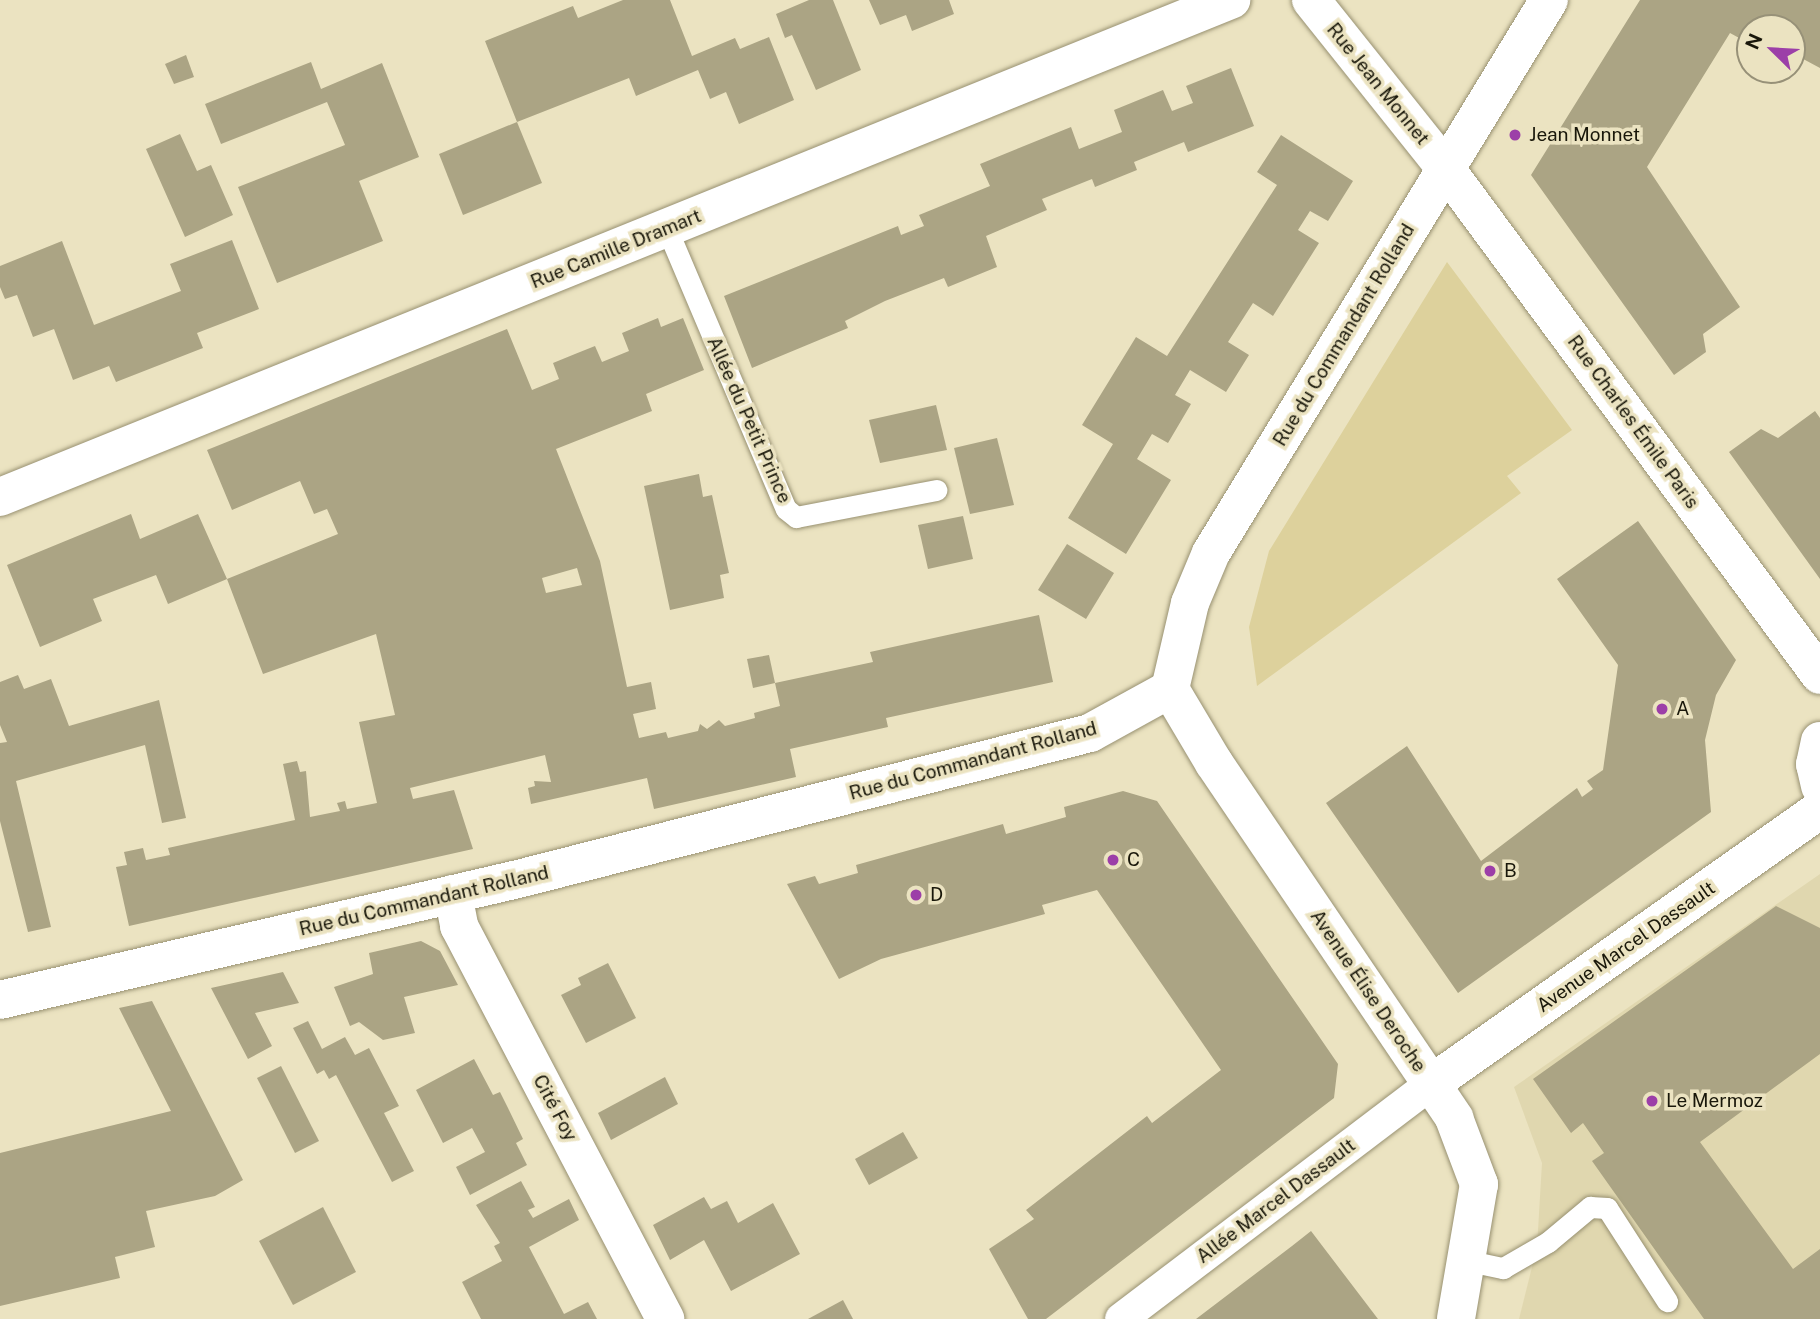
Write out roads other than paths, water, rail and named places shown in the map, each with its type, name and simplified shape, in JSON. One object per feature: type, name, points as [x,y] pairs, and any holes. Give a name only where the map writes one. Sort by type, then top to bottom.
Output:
[{"type":"street","name":"Rue Camille Dramart","points":[[0,496],[1231,0]]},
{"type":"street","name":"Rue Jean Monnet","points":[[1311,0],[1446,169]]},
{"type":"street","name":"Rue du Commandant Rolland","points":[[0,1000],[453,894],[1090,733],[1170,689],[1190,603],[1211,553],[1549,0]]},
{"type":"street","name":"Rue Charles Émile Paris","points":[[1446,169],[1820,675]]},
{"type":"street","name":"Avenue Élise Deroche","points":[[1170,689],[1214,763],[1454,1118],[1479,1184],[1469,1261],[1456,1319]]},
{"type":"street","points":[[1820,741],[1815,764],[1820,786]]},
{"type":"street","name":"Avenue Marcel Dassault","points":[[1431,1084],[1820,810]]},
{"type":"street","name":"Cité Foy","points":[[453,894],[459,926],[665,1319]]},
{"type":"street","name":"Allée Marcel Dassault","points":[[1121,1319],[1431,1084]]},
{"type":"lane","name":"Allée du Petit Prince","points":[[667,229],[786,509],[796,516],[936,490]]},
{"type":"lane","points":[[1469,1261],[1503,1268],[1548,1242],[1590,1207],[1607,1208],[1667,1301]]},
{"type":"place","name":"Jean Monnet","points":[[1515,135]]},
{"type":"place","name":"A","points":[[1662,709]]},
{"type":"place","name":"C","points":[[1113,860]]},
{"type":"place","name":"B","points":[[1490,871]]},
{"type":"place","name":"D","points":[[916,895]]},
{"type":"place","name":"Le Mermoz","points":[[1652,1101]]}]
